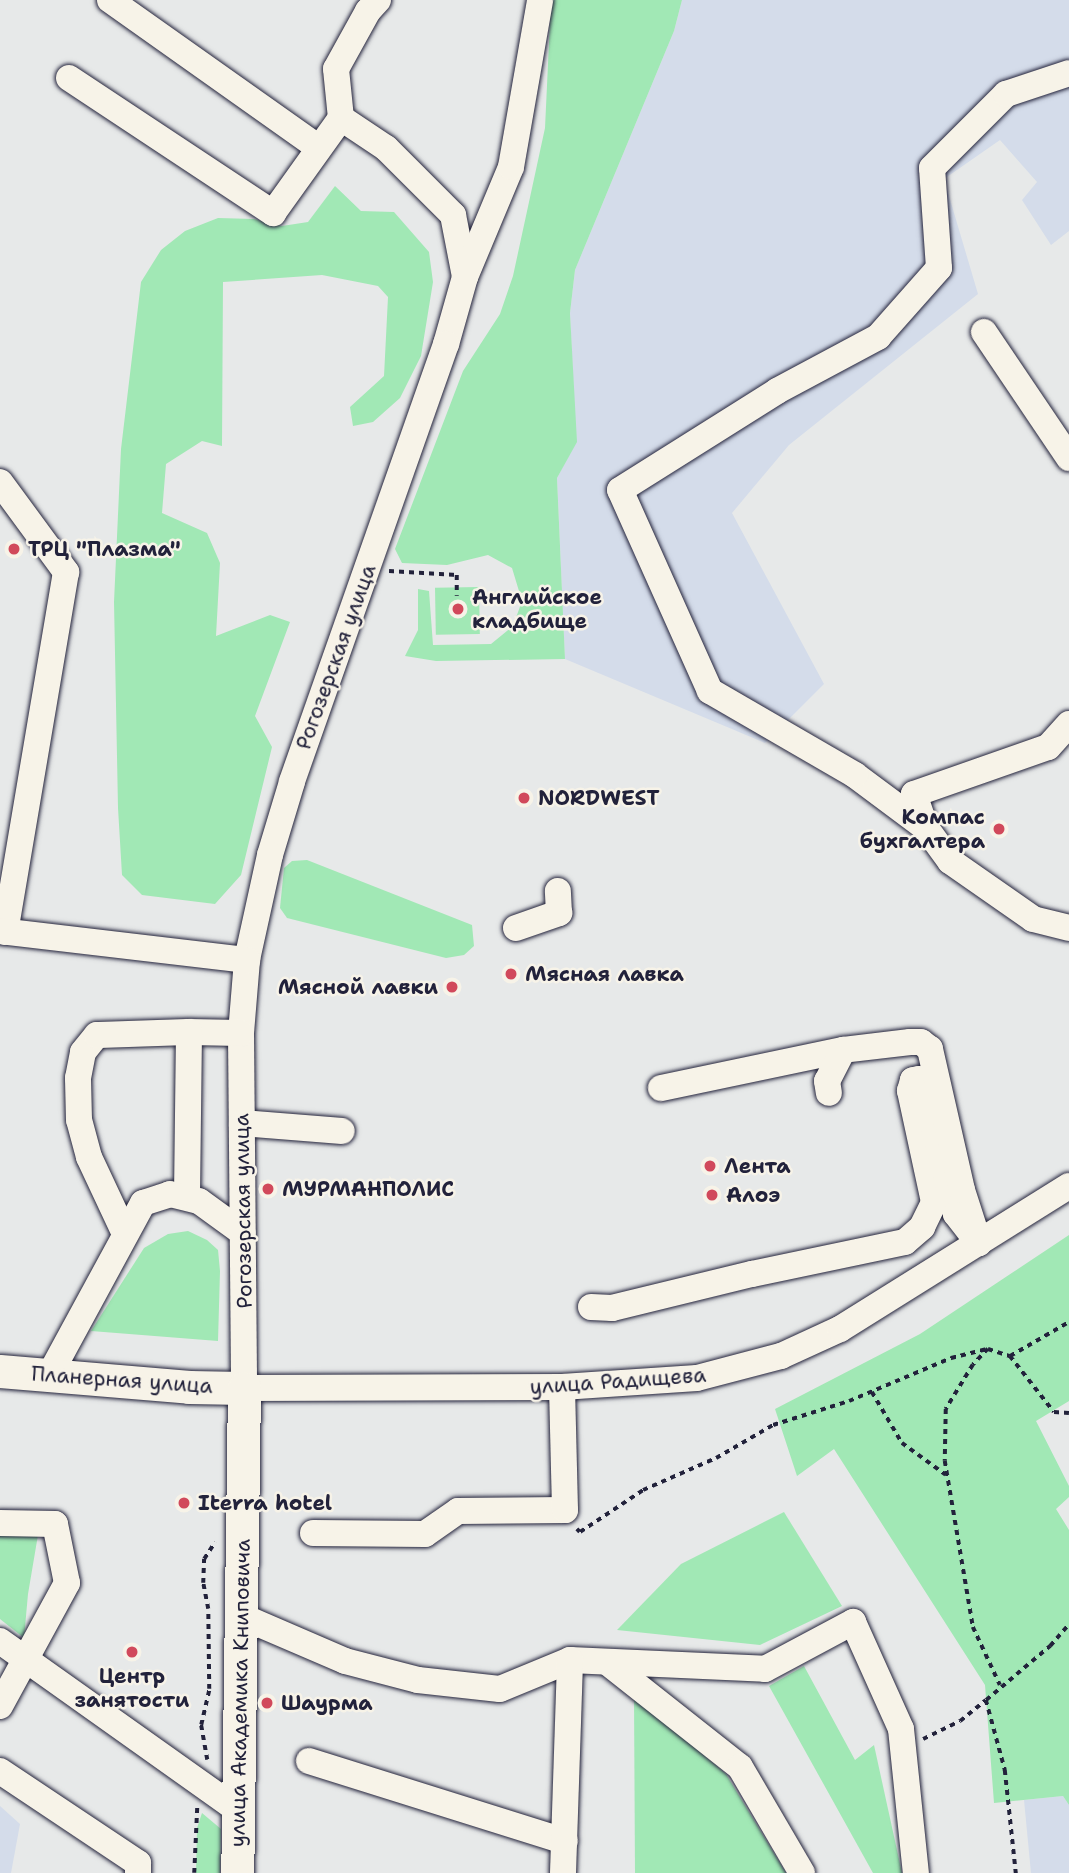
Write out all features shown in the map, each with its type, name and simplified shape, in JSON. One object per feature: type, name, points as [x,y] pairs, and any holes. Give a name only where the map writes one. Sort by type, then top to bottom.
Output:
[{"type":"main road","name":"Планерная улица","points":[[0,1371],[189,1387],[244,1388]]},
{"type":"main road","name":"улица Академика Книповича","points":[[237,1873],[243,1617],[244,1388]]},
{"type":"street","points":[[110,0],[318,147]]},
{"type":"street","points":[[466,277],[511,167],[540,0]]},
{"type":"street","points":[[69,78],[273,214],[341,118],[336,69],[366,4]]},
{"type":"street","points":[[926,828],[855,775],[710,691],[620,490],[777,391],[878,337],[939,268],[932,168],[1006,94],[1069,73]]},
{"type":"street","name":"Рогозерская улица","points":[[244,1388],[241,1033],[247,960],[270,855],[292,782],[446,344],[466,277],[453,215],[386,148],[341,118]]},
{"type":"street","points":[[984,332],[1069,458]]},
{"type":"street","points":[[0,482],[66,572],[3,932],[247,960]]},
{"type":"street","points":[[1069,724],[1048,747],[914,794],[926,828],[950,862],[1034,919],[1069,928]]},
{"type":"street","points":[[516,928],[559,913],[558,891]]},
{"type":"street","points":[[187,1197],[189,1032]]},
{"type":"street","points":[[125,1234],[89,1157],[79,1120],[78,1079],[83,1052],[97,1035],[241,1033]]},
{"type":"street","points":[[661,1088],[842,1050],[921,1042],[930,1049],[974,1233]]},
{"type":"street","points":[[829,1093],[827,1081],[842,1050]]},
{"type":"street","points":[[592,1307],[612,1308],[752,1274],[905,1242],[922,1227],[934,1202],[910,1091],[913,1080],[919,1079],[923,1083],[949,1197],[974,1233]]},
{"type":"street","points":[[242,1123],[342,1132]]},
{"type":"street","name":"улица Радищева","points":[[244,1388],[430,1390],[562,1387],[697,1378],[781,1356],[840,1329],[974,1233],[1069,1186]]},
{"type":"street","points":[[49,1376],[143,1203],[170,1194],[187,1197],[199,1201],[243,1233]]},
{"type":"street","points":[[313,1533],[425,1534],[444,1524],[458,1511],[565,1510],[562,1387]]},
{"type":"street","points":[[0,1523],[55,1524],[67,1583],[0,1706]]},
{"type":"street","points":[[243,1617],[345,1661],[418,1680],[500,1689],[570,1660],[765,1669],[853,1622],[901,1730],[916,1873]]},
{"type":"street","points":[[0,1642],[238,1810]]},
{"type":"street","points":[[563,1873],[570,1660]]},
{"type":"street","points":[[607,1662],[740,1767],[802,1873]]},
{"type":"street","points":[[309,1761],[565,1841]]},
{"type":"street","points":[[0,1771],[138,1863],[138,1873]]},
{"type":"path","points":[[368,570],[457,575],[457,596]]},
{"type":"path","points":[[1010,1356],[1069,1322]]},
{"type":"path","points":[[988,1349],[973,1365],[946,1409],[945,1461],[973,1627],[1000,1685]]},
{"type":"path","points":[[554,1510],[580,1532],[643,1490],[716,1458],[774,1425],[872,1392],[951,1357],[988,1349],[1010,1356],[1054,1412],[1069,1413]]},
{"type":"path","points":[[872,1392],[902,1443],[948,1476]]},
{"type":"path","points":[[194,1873],[197,1810],[205,1788],[207,1757],[201,1725],[209,1689],[204,1559],[216,1541]]},
{"type":"path","points":[[903,1750],[960,1721],[1050,1646],[1069,1624]]},
{"type":"path","points":[[986,1700],[1005,1770],[1016,1873]]},
{"type":"shaded area","points":[[682,0],[1069,0],[1069,231],[1051,245],[1022,200],[1037,182],[1000,140],[944,179],[978,294],[789,445],[732,513],[824,684],[765,743],[565,659],[557,478],[576,442],[570,313],[575,270],[674,31]]},
{"type":"shaded area","points":[[1063,1796],[1069,1805],[1069,1873],[1031,1873],[1024,1800]]},
{"type":"shaded area","points":[[0,1806],[20,1824],[11,1873],[0,1873]]},
{"type":"green space","points":[[551,0],[682,0],[674,31],[575,270],[570,313],[577,442],[557,478],[565,659],[436,661],[405,656],[418,630],[418,589],[429,591],[433,645],[491,644],[513,626],[522,601],[512,568],[488,555],[447,565],[402,563],[395,549],[463,371],[500,314],[513,276],[545,128]]},
{"type":"green space","points":[[335,186],[361,211],[394,212],[429,252],[433,282],[421,356],[400,398],[373,422],[353,426],[350,407],[384,376],[388,297],[378,286],[322,275],[223,282],[222,446],[202,441],[166,464],[162,513],[207,533],[220,563],[216,636],[270,615],[290,622],[255,716],[272,747],[241,875],[215,904],[142,895],[122,875],[114,602],[121,449],[141,282],[161,250],[185,231],[218,218],[254,219],[282,226],[308,222]]},
{"type":"green space","points":[[479,587],[480,634],[436,635],[435,588]]},
{"type":"green space","points":[[307,860],[472,925],[474,946],[464,955],[446,958],[287,918],[280,908],[284,868],[292,861]]},
{"type":"green space","points":[[188,1231],[207,1240],[218,1250],[218,1341],[91,1331],[144,1248],[168,1234]]},
{"type":"green space","points":[[1069,1235],[1069,1401],[1036,1421],[1069,1486],[1069,1497],[1056,1509],[1069,1530],[1069,1805],[1063,1796],[994,1803],[985,1685],[834,1449],[797,1476],[775,1409],[920,1334]]},
{"type":"green space","points":[[784,1512],[842,1606],[760,1645],[617,1630],[681,1564]]},
{"type":"green space","points":[[0,1528],[39,1529],[24,1638],[0,1619]]},
{"type":"green space","points":[[804,1666],[855,1760],[874,1745],[902,1873],[873,1873],[769,1686]]},
{"type":"green space","points":[[634,1696],[726,1774],[786,1873],[635,1873]]},
{"type":"green space","points":[[202,1813],[221,1829],[220,1873],[196,1873],[197,1828]]},
{"type":"place","name":"ТРЦ \"Плазма\"","points":[[14,549]]},
{"type":"place","name":"Английское кладбище","points":[[458,609]]},
{"type":"place","name":"NORDWEST","points":[[524,798]]},
{"type":"place","name":"Компас бухгалтера","points":[[999,829]]},
{"type":"place","name":"Мясная лавка","points":[[511,974]]},
{"type":"place","name":"Мясной лавки","points":[[452,987]]},
{"type":"place","name":"Лента","points":[[710,1166]]},
{"type":"place","name":"МУРМАНПОЛИС","points":[[268,1189]]},
{"type":"place","name":"Алоэ","points":[[712,1195]]},
{"type":"place","name":"Iterra hotel","points":[[184,1503]]},
{"type":"place","name":"Центр занятости","points":[[132,1652]]},
{"type":"place","name":"Шаурма","points":[[267,1703]]}]
